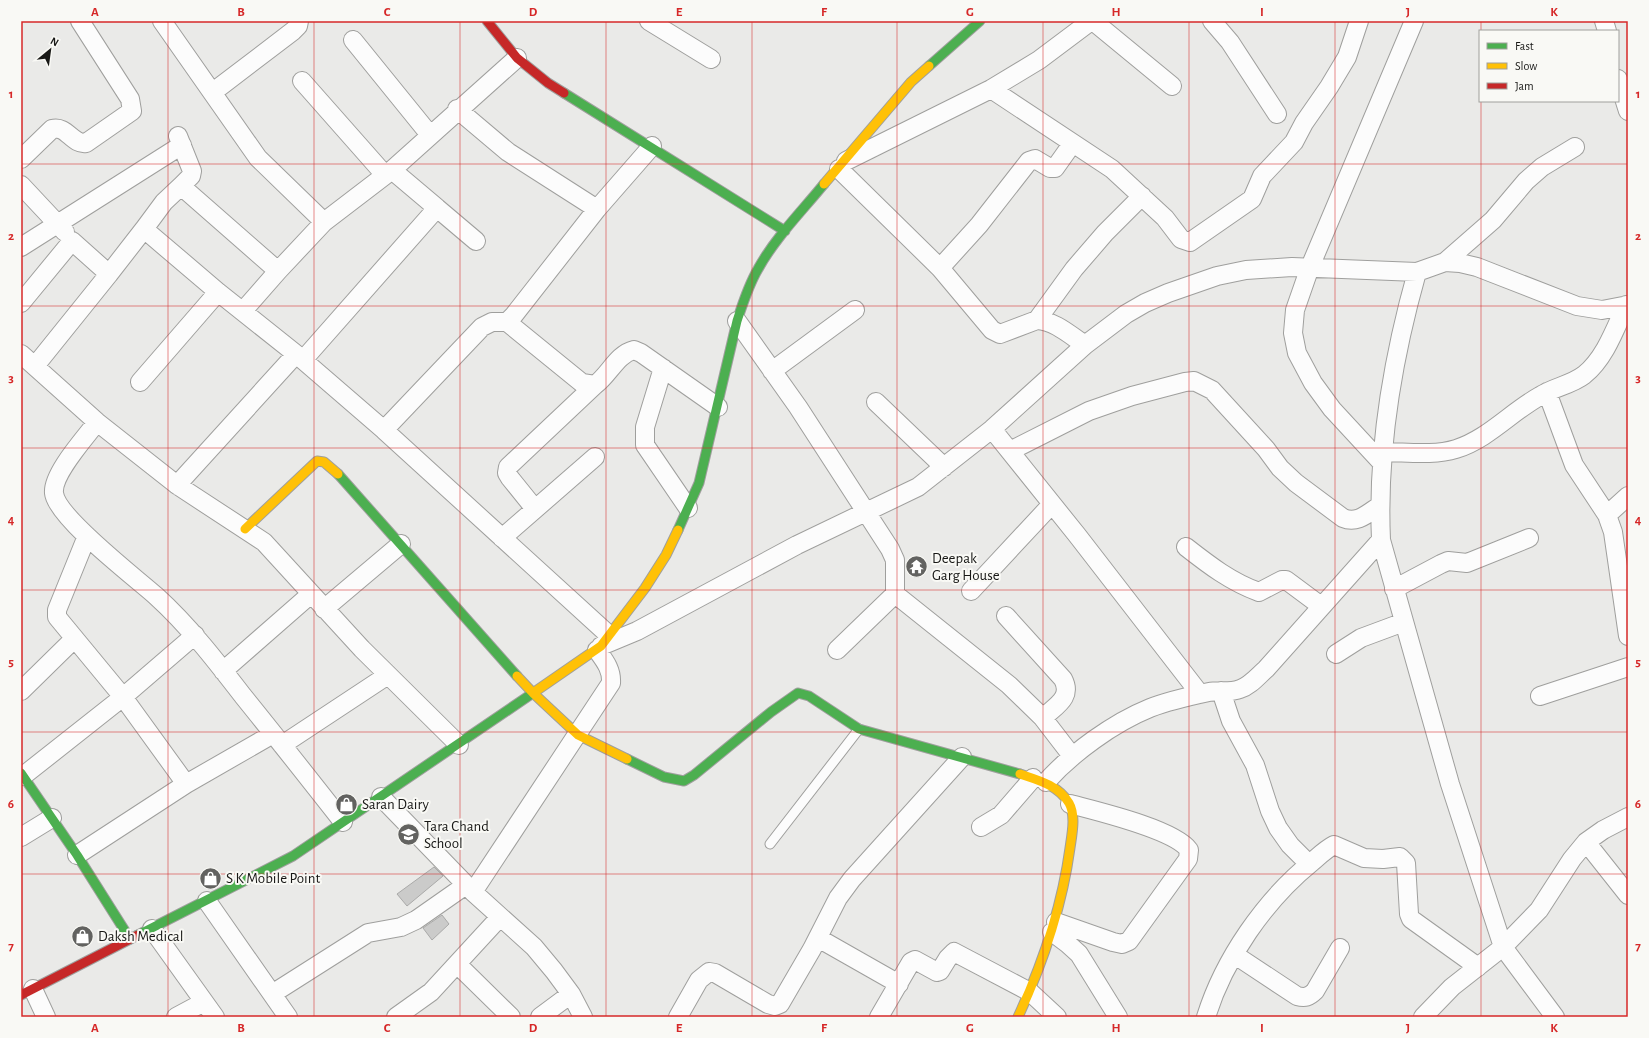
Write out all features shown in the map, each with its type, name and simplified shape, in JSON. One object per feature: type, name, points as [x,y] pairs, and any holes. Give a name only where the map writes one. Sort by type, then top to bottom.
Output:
[{"type":"street","points":[[21,159],[52,129],[61,129],[78,142],[86,143],[132,111],[130,99],[80,21]]},
{"type":"street","points":[[162,21],[258,158],[324,222]]},
{"type":"street","points":[[213,92],[293,31],[298,26],[299,21]]},
{"type":"street","points":[[487,21],[517,58],[571,98],[652,146],[785,231]]},
{"type":"street","points":[[649,21],[676,28],[711,59]]},
{"type":"street","points":[[603,644],[666,556],[699,483],[737,321],[744,296],[758,269],[785,231],[911,82],[980,21]]},
{"type":"street","points":[[842,165],[991,89],[1039,60],[1092,21],[1172,86]]},
{"type":"street","points":[[1212,21],[1230,42],[1277,114]]},
{"type":"street","points":[[991,89],[1072,144],[1112,169],[1165,218],[1186,242],[1194,240],[1252,199],[1262,176],[1294,142],[1304,124],[1329,87],[1347,57],[1359,21]]},
{"type":"street","points":[[1414,21],[1310,267],[1295,310],[1293,333],[1297,353],[1313,383],[1332,409],[1382,457],[1455,449],[1493,430],[1529,403],[1548,392],[1571,383],[1584,375],[1598,360],[1627,305]]},
{"type":"street","points":[[353,40],[430,135]]},
{"type":"street","points":[[243,311],[324,222],[388,173],[457,109],[517,58]]},
{"type":"street","points":[[302,81],[388,173],[437,208],[476,241]]},
{"type":"street","points":[[1619,82],[1628,111]]},
{"type":"street","points":[[457,109],[508,152],[597,209]]},
{"type":"street","points":[[21,247],[58,224],[180,140],[192,171],[191,176],[164,202],[109,274],[35,366]]},
{"type":"street","points":[[940,268],[979,225],[1029,161],[1035,159],[1050,168],[1055,168],[1072,144]]},
{"type":"street","points":[[507,322],[514,316],[597,209],[652,146]]},
{"type":"street","points":[[1446,262],[1493,220],[1526,181],[1542,167],[1575,147]]},
{"type":"street","points":[[842,165],[940,268],[992,330],[1000,334],[1036,320],[1051,322],[1085,346]]},
{"type":"street","points":[[21,185],[72,241],[109,274]]},
{"type":"street","points":[[181,186],[278,271]]},
{"type":"street","points":[[1036,320],[1074,270],[1105,233],[1142,196]]},
{"type":"street","points":[[177,485],[300,357],[437,208]]},
{"type":"street","points":[[144,229],[218,292],[300,357],[384,430],[502,538],[603,644],[609,669],[612,675],[611,682],[578,735],[469,888],[416,920],[401,926],[368,933],[272,994]]},
{"type":"street","points":[[21,303],[72,241]]},
{"type":"street","points":[[46,1017],[27,992],[293,856],[459,746],[603,644],[637,631],[797,545],[918,487],[992,429],[1085,346],[1126,314],[1168,292],[1218,276],[1246,270],[1310,267],[1416,272],[1446,262],[1460,263],[1476,267],[1577,306],[1602,310],[1627,305]]},
{"type":"street","points":[[1416,272],[1400,338],[1382,457],[1379,506],[1381,540],[1450,784],[1503,947],[1555,1017]]},
{"type":"street","points":[[140,382],[218,292]]},
{"type":"street","points":[[772,371],[855,310]]},
{"type":"street","points":[[737,321],[867,512],[890,549],[895,560],[895,594],[838,650]]},
{"type":"street","points":[[384,430],[482,327],[492,322],[507,322],[582,383],[595,385]]},
{"type":"street","points":[[536,509],[510,478],[507,473],[508,467],[629,351],[634,350],[641,353],[718,407]]},
{"type":"street","points":[[21,354],[97,422],[177,485],[264,542],[277,554],[324,609],[459,746]]},
{"type":"street","points":[[663,368],[645,427],[645,445],[688,508]]},
{"type":"street","points":[[1010,451],[1089,411],[1132,396],[1194,381],[1212,390],[1266,449],[1280,468],[1296,483],[1343,518],[1351,522],[1359,519],[1379,506]]},
{"type":"street","points":[[1548,392],[1574,465],[1607,515],[1613,532],[1628,636]]},
{"type":"street","points":[[876,402],[944,467]]},
{"type":"street","points":[[97,422],[61,471],[54,484],[54,495],[61,508],[87,536],[157,597],[194,635],[343,822]]},
{"type":"street","points":[[992,429],[1200,694]]},
{"type":"street","points":[[502,538],[595,457]]},
{"type":"street","points":[[245,529],[317,461],[324,462],[331,467],[401,544],[533,693],[578,735],[664,777],[684,781],[694,775],[776,708],[798,693],[808,696],[859,729],[1039,780],[1058,791],[1070,804],[1116,816],[1146,827],[1176,839],[1185,844],[1189,850],[1188,858],[1129,942],[1122,944],[1054,927]]},
{"type":"street","points":[[1607,515],[1628,496]]},
{"type":"street","points":[[971,591],[1052,504]]},
{"type":"street","points":[[87,536],[57,610],[57,617],[123,697],[186,784]]},
{"type":"street","points":[[1394,589],[1448,561],[1467,563],[1529,538]]},
{"type":"street","points":[[981,827],[1001,815],[1039,780],[1118,725],[1151,708],[1200,694],[1240,689],[1251,683],[1381,540]]},
{"type":"street","points":[[324,609],[401,544]]},
{"type":"street","points":[[1186,547],[1231,580],[1259,592],[1266,590],[1278,582],[1286,580],[1321,606]]},
{"type":"street","points":[[223,671],[311,594]]},
{"type":"street","points":[[895,594],[1009,685],[1043,718],[1072,756]]},
{"type":"street","points":[[1006,616],[1067,686],[1068,693],[1043,718]]},
{"type":"street","points":[[1336,654],[1361,638],[1404,622]]},
{"type":"street","points":[[130,939],[77,855],[22,774],[123,697],[194,635]]},
{"type":"street","points":[[21,691],[74,639]]},
{"type":"street","points":[[1540,696],[1628,667]]},
{"type":"street","points":[[77,855],[186,784],[278,740],[388,675]]},
{"type":"street","points":[[1221,691],[1231,721],[1255,765],[1270,811],[1278,828],[1290,845],[1309,864]]},
{"type":"street","points":[[678,1017],[698,980],[709,972],[716,973],[768,1004],[775,1006],[780,1004],[818,938],[838,898],[852,879],[962,757]]},
{"type":"street","points":[[381,797],[469,888],[534,947],[571,994],[583,1017]]},
{"type":"street","points":[[1018,1017],[1030,992],[1054,927],[1073,826],[1070,804]]},
{"type":"street","points":[[1423,1017],[1452,987],[1503,947],[1539,910],[1572,859],[1586,842],[1603,830],[1628,817]]},
{"type":"street","points":[[21,837],[52,818]]},
{"type":"street","points":[[1586,842],[1628,895]]},
{"type":"street","points":[[1206,1017],[1220,983],[1260,914],[1309,864],[1334,845],[1364,858],[1383,859],[1400,857],[1406,863],[1409,914],[1411,919],[1478,967]]},
{"type":"street","points":[[207,901],[288,1017]]},
{"type":"street","points":[[396,1017],[431,992],[500,917]]},
{"type":"street","points":[[1054,927],[1068,944],[1079,954],[1118,1017]]},
{"type":"street","points":[[152,928],[215,1017]]},
{"type":"street","points":[[818,938],[899,984]]},
{"type":"street","points":[[1235,955],[1297,996],[1304,998],[1310,996],[1315,991],[1340,948]]},
{"type":"street","points":[[879,1017],[911,962],[915,960],[937,972],[940,971],[948,958],[954,952],[1030,992],[1057,1017]]},
{"type":"street","points":[[457,964],[511,1017]]},
{"type":"street","points":[[540,1017],[571,994]]},
{"type":"street","points":[[176,1017],[204,1002]]},
{"type":"lane","points":[[770,844],[859,729]]},
{"type":"building","points":[[434,867],[443,876],[407,906],[397,894]]},
{"type":"building","points":[[442,915],[449,924],[432,940],[423,928]]},
{"type":"traffic: fast","points":[[929,66],[980,21]]},
{"type":"traffic: fast","points":[[564,93],[785,231]]},
{"type":"traffic: fast","points":[[678,530],[699,483],[737,321],[754,275],[772,246],[824,184]]},
{"type":"traffic: fast","points":[[338,474],[517,676]]},
{"type":"traffic: fast","points":[[138,935],[293,856],[533,693]]},
{"type":"traffic: fast","points":[[627,759],[664,777],[684,781],[694,775],[771,712],[798,693],[809,696],[859,729],[1020,774]]},
{"type":"traffic: fast","points":[[21,773],[77,855],[130,939]]},
{"type":"traffic: slow","points":[[824,184],[911,82],[929,66]]},
{"type":"traffic: slow","points":[[245,529],[317,461],[324,462],[338,474]]},
{"type":"traffic: slow","points":[[533,693],[601,646],[645,588],[666,555],[678,530]]},
{"type":"traffic: slow","points":[[517,676],[578,735],[627,759]]},
{"type":"traffic: slow","points":[[1018,1017],[1036,976],[1057,913],[1073,825],[1069,803],[1059,792],[1047,784],[1020,774]]},
{"type":"traffic: jam","points":[[487,21],[517,58],[548,83],[564,93]]},
{"type":"traffic: jam","points":[[21,995],[138,935]]},
{"type":"place","name":"Deepak Garg House","points":[[917,567]]},
{"type":"place","name":"Saran Dairy","points":[[346,804]]},
{"type":"place","name":"Tara Chand School","points":[[409,835]]},
{"type":"place","name":"S K Mobile Point","points":[[210,878]]},
{"type":"place","name":"Daksh Medical","points":[[83,936]]}]
